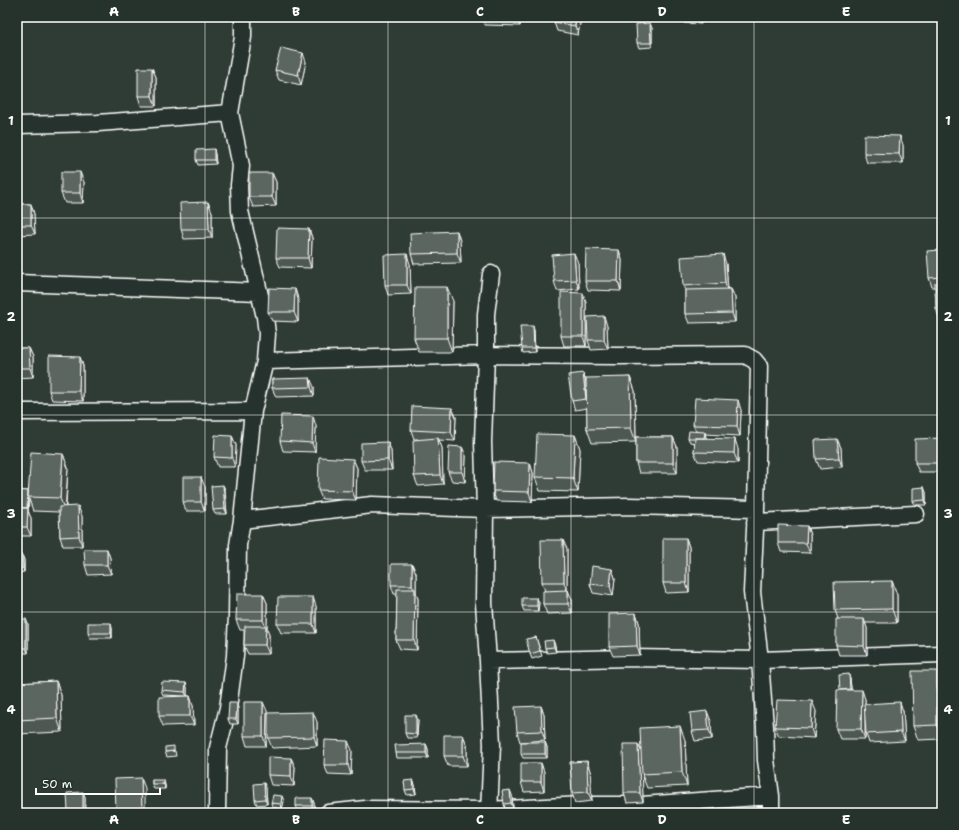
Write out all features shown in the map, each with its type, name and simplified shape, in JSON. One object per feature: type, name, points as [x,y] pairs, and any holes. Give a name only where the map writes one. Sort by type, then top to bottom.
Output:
[{"type":"street","points":[[217,813],[218,748],[228,708],[235,656],[238,545],[253,411],[265,361],[267,334],[265,317],[240,211],[239,185],[241,166],[230,113],[243,37],[243,17]]},
{"type":"street","points":[[17,125],[98,123],[230,113]]},
{"type":"street","points":[[489,812],[492,745],[484,603],[485,509],[483,442],[486,314],[491,274]]},
{"type":"street","points":[[17,282],[259,292]]},
{"type":"street","points":[[265,361],[486,355],[745,355],[754,360],[759,366],[752,592],[760,660],[766,760],[771,796],[771,813]]},
{"type":"street","points":[[17,412],[253,411]]},
{"type":"street","points":[[242,520],[372,505],[485,509],[629,506],[755,516],[916,514]]},
{"type":"street","points":[[488,661],[631,658],[760,660],[942,654]]},
{"type":"street","points":[[328,813],[365,809],[489,812],[582,805],[642,805],[771,796]]},
{"type":"building","points":[[555,17],[576,17],[575,26],[554,22]]},
{"type":"building","points":[[650,23],[651,43],[637,43],[636,24]]},
{"type":"building","points":[[281,48],[303,53],[298,75],[275,70]]},
{"type":"building","points":[[138,68],[152,68],[152,96],[138,96]]},
{"type":"building","points":[[864,135],[900,136],[899,154],[864,153]]},
{"type":"building","points":[[214,149],[214,160],[196,160],[196,150]]},
{"type":"building","points":[[61,172],[80,172],[80,193],[61,193]]},
{"type":"building","points":[[249,173],[272,173],[272,197],[249,197]]},
{"type":"building","points":[[208,202],[209,229],[181,229],[180,203]]},
{"type":"building","points":[[17,204],[31,204],[31,225],[17,225]]},
{"type":"building","points":[[277,228],[309,229],[308,258],[276,258]]},
{"type":"building","points":[[457,231],[457,253],[411,254],[410,233]]},
{"type":"building","points":[[586,249],[619,250],[618,281],[585,281]]},
{"type":"building","points":[[942,250],[942,277],[929,278],[927,251]]},
{"type":"building","points":[[574,253],[576,280],[554,281],[552,255]]},
{"type":"building","points":[[407,254],[407,285],[385,285],[384,255]]},
{"type":"building","points":[[723,254],[725,283],[683,286],[681,257]]},
{"type":"building","points":[[942,282],[942,308],[936,308],[935,283]]},
{"type":"building","points":[[415,287],[447,287],[447,338],[414,338]]},
{"type":"building","points":[[269,288],[295,289],[294,312],[268,312]]},
{"type":"building","points":[[731,289],[732,313],[685,314],[685,290]]},
{"type":"building","points":[[561,292],[583,293],[583,336],[561,336]]},
{"type":"building","points":[[604,316],[604,340],[588,340],[587,317]]},
{"type":"building","points":[[520,326],[533,326],[534,348],[522,348]]},
{"type":"building","points":[[17,348],[29,348],[30,368],[17,368]]},
{"type":"building","points":[[49,356],[80,357],[79,391],[49,391]]},
{"type":"building","points":[[583,373],[586,399],[572,401],[568,375]]},
{"type":"building","points":[[630,377],[631,428],[587,429],[586,378]]},
{"type":"building","points":[[310,378],[311,387],[272,388],[272,379]]},
{"type":"building","points":[[695,398],[738,400],[737,426],[693,425]]},
{"type":"building","points":[[412,406],[452,408],[451,432],[411,430]]},
{"type":"building","points":[[281,415],[313,416],[312,443],[280,441]]},
{"type":"building","points":[[689,431],[705,432],[704,438],[688,438]]},
{"type":"building","points":[[537,434],[575,435],[573,478],[535,477]]},
{"type":"building","points":[[215,435],[232,436],[232,458],[214,457]]},
{"type":"building","points":[[636,437],[673,437],[673,463],[636,463]]},
{"type":"building","points":[[438,438],[440,475],[414,476],[413,440]]},
{"type":"building","points":[[695,438],[735,439],[734,453],[694,452]]},
{"type":"building","points":[[942,438],[942,463],[915,463],[915,439]]},
{"type":"building","points":[[837,439],[839,458],[816,459],[815,440]]},
{"type":"building","points":[[388,442],[388,460],[361,461],[361,443]]},
{"type":"building","points":[[449,446],[462,447],[462,472],[448,472]]},
{"type":"building","points":[[31,452],[63,454],[60,498],[28,497]]},
{"type":"building","points":[[319,457],[353,459],[352,491],[318,490]]},
{"type":"building","points":[[494,462],[530,463],[529,492],[493,491]]},
{"type":"building","points":[[183,477],[201,477],[201,502],[183,502]]},
{"type":"building","points":[[223,485],[225,509],[213,510],[211,486]]},
{"type":"building","points":[[924,487],[925,500],[913,501],[913,488]]},
{"type":"building","points":[[17,490],[28,491],[27,508],[17,507]]},
{"type":"building","points":[[78,506],[79,536],[60,537],[59,507]]},
{"type":"building","points":[[17,508],[28,508],[27,527],[17,527]]},
{"type":"building","points":[[778,525],[807,526],[806,543],[778,543]]},
{"type":"building","points":[[663,538],[686,538],[686,583],[663,583]]},
{"type":"building","points":[[541,540],[563,540],[564,582],[542,582]]},
{"type":"building","points":[[84,549],[107,549],[107,565],[85,565]]},
{"type":"building","points":[[17,555],[22,555],[23,568],[17,568]]},
{"type":"building","points":[[391,564],[412,564],[412,585],[391,585]]},
{"type":"building","points":[[592,566],[612,569],[610,586],[590,584]]},
{"type":"building","points":[[892,581],[892,609],[835,610],[834,582]]},
{"type":"building","points":[[397,589],[415,589],[414,640],[396,640]]},
{"type":"building","points":[[568,590],[568,604],[543,604],[543,591]]},
{"type":"building","points":[[237,594],[263,594],[263,620],[236,620]]},
{"type":"building","points":[[278,597],[313,597],[313,624],[277,624]]},
{"type":"building","points":[[522,598],[537,598],[537,606],[522,606]]},
{"type":"building","points":[[636,613],[637,646],[609,647],[609,614]]},
{"type":"building","points":[[17,619],[26,619],[26,648],[17,648]]},
{"type":"building","points":[[836,619],[864,619],[864,646],[836,645]]},
{"type":"building","points":[[88,623],[111,623],[111,633],[88,633]]},
{"type":"building","points":[[245,626],[266,626],[265,645],[244,645]]},
{"type":"building","points":[[536,637],[540,651],[530,654],[526,639]]},
{"type":"building","points":[[553,640],[554,647],[545,648],[544,641]]},
{"type":"building","points":[[912,671],[937,671],[937,725],[913,726]]},
{"type":"building","points":[[849,674],[850,689],[840,690],[839,675]]},
{"type":"building","points":[[56,681],[57,718],[17,720],[17,683]]},
{"type":"building","points":[[162,682],[186,683],[185,692],[161,690]]},
{"type":"building","points":[[837,690],[862,690],[861,729],[836,729]]},
{"type":"building","points":[[190,696],[190,716],[159,716],[159,697]]},
{"type":"building","points":[[777,700],[812,701],[811,728],[775,727]]},
{"type":"building","points":[[244,702],[263,702],[263,736],[244,736]]},
{"type":"building","points":[[900,702],[901,732],[866,734],[864,704]]},
{"type":"building","points":[[229,703],[237,703],[236,719],[228,719]]},
{"type":"building","points":[[541,706],[542,731],[517,732],[515,707]]},
{"type":"building","points":[[707,711],[709,730],[692,731],[690,713]]},
{"type":"building","points":[[313,712],[314,737],[268,738],[268,713]]},
{"type":"building","points":[[405,715],[416,715],[416,734],[405,733]]},
{"type":"building","points":[[680,726],[682,772],[642,774],[640,728]]},
{"type":"building","points":[[444,735],[463,735],[463,756],[444,756]]},
{"type":"building","points":[[325,740],[348,741],[348,765],[324,765]]},
{"type":"building","points":[[521,742],[545,742],[545,754],[521,754]]},
{"type":"building","points":[[426,744],[426,753],[396,753],[395,745]]},
{"type":"building","points":[[623,744],[638,744],[640,793],[624,793]]},
{"type":"building","points":[[174,746],[174,751],[165,752],[165,747]]},
{"type":"building","points":[[268,757],[291,758],[291,776],[268,775]]},
{"type":"building","points":[[587,761],[588,792],[572,793],[570,762]]},
{"type":"building","points":[[521,763],[541,763],[541,782],[521,782]]},
{"type":"building","points":[[141,778],[142,813],[116,813],[115,779]]},
{"type":"building","points":[[152,780],[164,780],[164,784],[152,784]]},
{"type":"building","points":[[413,780],[414,789],[405,790],[404,781]]},
{"type":"building","points":[[264,783],[265,799],[255,800],[254,784]]},
{"type":"building","points":[[510,790],[511,803],[504,804],[502,791]]},
{"type":"building","points":[[83,792],[83,810],[68,811],[67,793]]},
{"type":"building","points":[[273,795],[282,796],[281,804],[271,803]]},
{"type":"building","points":[[296,798],[312,798],[312,806],[296,806]]}]
